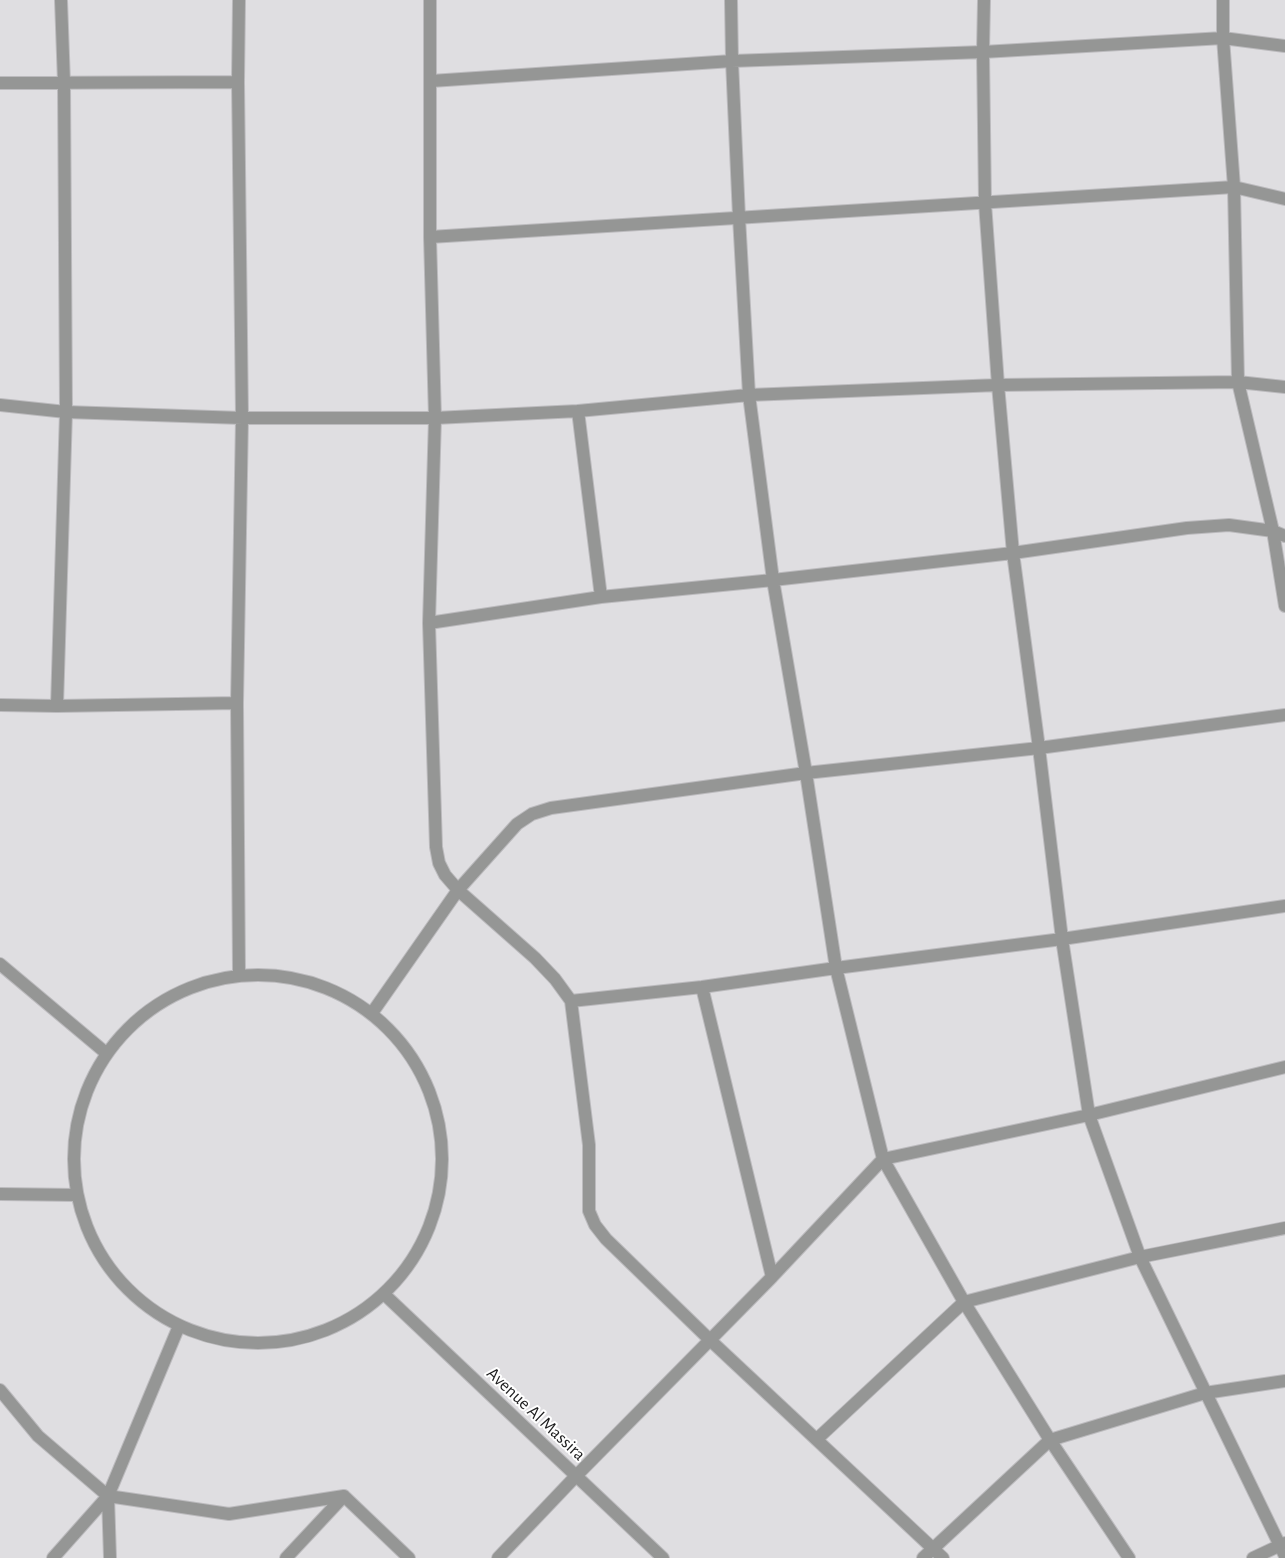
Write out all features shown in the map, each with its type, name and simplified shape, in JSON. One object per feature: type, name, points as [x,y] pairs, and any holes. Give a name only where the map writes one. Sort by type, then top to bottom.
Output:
[{"type":"street","points":[[57,706],[66,412],[64,83],[61,0]]},
{"type":"street","points":[[239,0],[238,82],[242,418],[237,703],[239,975]]},
{"type":"street","points":[[430,0],[430,237],[435,418],[429,623],[436,847],[439,863],[445,875],[458,890],[535,958],[555,979],[571,1001],[589,1145],[589,1211],[595,1225],[606,1239],[710,1340],[943,1558]]},
{"type":"street","points":[[731,0],[739,217],[749,395],[773,580],[806,773],[836,968],[883,1159],[964,1302],[1050,1440],[1129,1558]]},
{"type":"street","points":[[984,0],[985,203],[998,385],[1013,552],[1062,939],[1089,1115],[1140,1257],[1205,1393],[1283,1548],[1253,1558]]},
{"type":"street","points":[[1222,0],[1234,187],[1238,382],[1273,531],[1285,606]]},
{"type":"street","points":[[431,81],[732,61],[983,52],[1223,38],[1285,46]]},
{"type":"street","points":[[0,83],[238,82]]},
{"type":"street","points":[[430,237],[1234,187],[1285,199]]},
{"type":"street","points":[[0,405],[66,412],[242,418],[435,418],[578,411],[749,395],[998,385],[1238,382],[1285,387]]},
{"type":"street","points":[[578,411],[601,597]]},
{"type":"street","points":[[429,623],[601,597],[773,580],[1013,552],[1187,528],[1228,525],[1273,531],[1285,536]]},
{"type":"street","points":[[0,705],[237,703]]},
{"type":"street","points":[[372,1013],[458,890],[517,824],[532,814],[551,808],[806,773],[1039,748],[1285,715]]},
{"type":"street","points":[[571,1001],[702,987],[1062,939],[1285,906]]},
{"type":"street","points":[[0,964],[106,1053]]},
{"type":"street","points":[[239,975],[286,976],[331,990],[372,1013],[415,1061],[439,1120],[440,1129],[442,1183],[423,1244],[385,1295],[340,1326],[287,1342],[232,1343],[179,1326],[132,1294],[96,1249],[77,1195],[74,1146],[83,1097],[106,1053],[142,1015],[180,992],[188,988],[239,975]]},
{"type":"street","points":[[702,987],[772,1277]]},
{"type":"street","points":[[498,1558],[772,1277],[883,1159],[1089,1115],[1285,1066]]},
{"type":"street","points":[[0,1194],[77,1195]]},
{"type":"street","points":[[816,1439],[964,1302],[1140,1257],[1285,1228]]},
{"type":"street","name":"Avenue Al Massira","points":[[385,1295],[663,1558]]},
{"type":"street","points":[[53,1558],[108,1496],[179,1326]]},
{"type":"street","points":[[923,1558],[1050,1440],[1205,1393],[1285,1381]]},
{"type":"street","points":[[0,1390],[38,1436],[108,1496],[229,1514],[344,1496]]},
{"type":"street","points":[[108,1496],[110,1558]]},
{"type":"street","points":[[286,1558],[344,1496]]},
{"type":"street","points":[[344,1496],[408,1558]]}]
